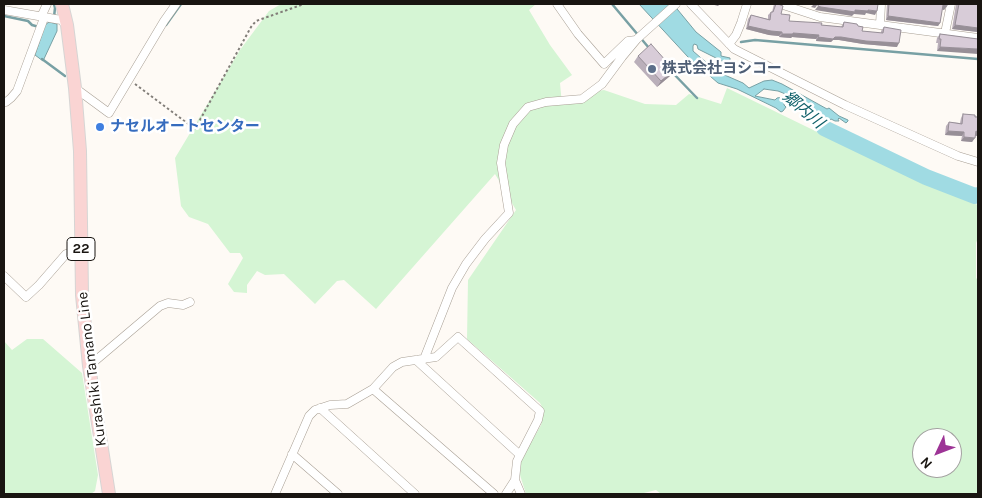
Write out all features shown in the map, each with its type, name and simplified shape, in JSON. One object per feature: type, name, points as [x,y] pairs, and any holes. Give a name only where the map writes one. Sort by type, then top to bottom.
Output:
[{"type":"main road","name":"Kurashiki Tamano Line","points":[[62,4],[52,20],[75,88],[80,151],[82,295],[89,366],[109,494]]},
{"type":"street","points":[[47,4],[52,20]]},
{"type":"street","points":[[75,88],[109,113],[176,4]]},
{"type":"street","points":[[557,4],[578,34],[604,64],[628,40],[641,35]]},
{"type":"street","points":[[424,358],[452,288],[466,264],[485,239],[509,213],[501,163],[504,145],[513,124],[528,108],[546,102],[582,99],[602,84],[641,35],[676,4]]},
{"type":"street","points":[[691,4],[734,49],[845,105],[958,156],[978,162]]},
{"type":"street","points":[[729,44],[736,35],[747,4]]},
{"type":"street","points":[[780,4],[820,17],[978,38]]},
{"type":"street","points":[[880,25],[881,4]]},
{"type":"street","points":[[945,33],[951,4]]},
{"type":"street","points":[[4,10],[35,14],[52,20]]},
{"type":"street","points":[[4,102],[12,98],[17,91],[41,28],[52,20]]},
{"type":"street","points":[[4,276],[26,297],[66,254],[82,249]]},
{"type":"street","points":[[89,366],[160,306],[168,303],[183,305],[190,302]]},
{"type":"street","points":[[274,494],[309,416],[315,410],[330,405],[347,404],[373,389],[393,367],[402,362],[436,357],[458,337],[540,411],[538,420],[517,461],[515,480],[506,494]]},
{"type":"street","points":[[416,360],[520,456]]},
{"type":"street","points":[[373,389],[494,494]]},
{"type":"street","points":[[320,408],[415,494]]},
{"type":"street","points":[[292,454],[338,494]]},
{"type":"street","points":[[515,480],[521,494]]},
{"type":"path","points":[[132,82],[195,129],[251,26],[256,21],[304,4]]},
{"type":"green space","points":[[281,4],[536,4],[529,10],[550,45],[572,75],[560,83],[562,105],[585,102],[598,91],[604,90],[645,104],[676,105],[689,94],[721,104],[727,88],[924,184],[978,205],[976,278],[978,280],[978,494],[661,494],[656,490],[640,494],[526,494],[520,475],[521,460],[541,425],[544,411],[540,403],[467,339],[468,280],[516,210],[495,174],[376,309],[344,280],[337,281],[315,304],[284,274],[265,275],[257,271],[247,285],[247,293],[234,292],[228,284],[243,258],[240,253],[230,253],[208,224],[189,217],[181,206],[175,158],[240,50],[269,11]]},
{"type":"green space","points":[[27,339],[43,339],[82,373],[98,475],[95,491],[91,494],[4,494],[4,341],[12,350]]},
{"type":"water","points":[[639,4],[673,4],[696,32],[721,52],[721,56],[730,58],[730,61],[722,61],[698,49],[697,45],[694,44],[693,51],[720,73],[743,83],[749,88],[764,81],[772,80],[827,109],[829,108],[848,121],[846,123],[839,118],[839,121],[831,119],[826,123],[829,131],[819,127],[818,122],[809,111],[800,106],[784,102],[786,107],[781,112],[737,89],[718,83],[688,57]],"holes":[[[764,89],[778,91],[789,96],[775,100],[755,96]]]},
{"type":"water","points":[[49,22],[57,24],[57,31],[43,61],[35,55],[45,25]]},
{"type":"building","points":[[776,4],[783,6],[781,14],[790,15],[789,21],[822,23],[821,25],[843,27],[844,22],[863,27],[862,31],[883,33],[884,27],[901,30],[899,43],[841,37],[833,39],[818,37],[819,35],[793,33],[782,34],[782,32],[748,26],[751,15],[770,20],[771,12],[773,12]]},
{"type":"building","points":[[818,4],[878,4],[877,11],[855,10],[855,12],[821,7]]},
{"type":"building","points":[[889,4],[947,4],[947,6],[943,5],[940,23],[888,16]]},
{"type":"building","points":[[959,4],[978,4],[978,28],[955,25]]},
{"type":"building","points":[[940,34],[978,39],[978,49],[940,47]]},
{"type":"building","points":[[651,44],[674,70],[661,81],[638,56]]},
{"type":"building","points":[[963,114],[978,117],[978,132],[976,131],[975,138],[964,137],[964,132],[948,131],[949,122],[962,124]]},
{"type":"waterway","points":[[54,4],[54,17]]},
{"type":"waterway","points":[[166,25],[181,4]]},
{"type":"waterway","points":[[612,4],[649,48]]},
{"type":"waterway","points":[[4,16],[28,21],[32,25],[39,27]]},
{"type":"waterway","points":[[741,42],[755,40],[978,59]]},
{"type":"waterway","points":[[42,59],[65,76]]},
{"type":"waterway","points":[[670,70],[697,98]]},
{"type":"waterway","name":"郷内川","points":[[815,115],[824,128],[926,177],[975,196],[978,195]]},
{"type":"place","name":"株式会社ヨシコー","points":[[652,69]]},
{"type":"place","name":"ナセルオートセンター","points":[[100,127]]}]
